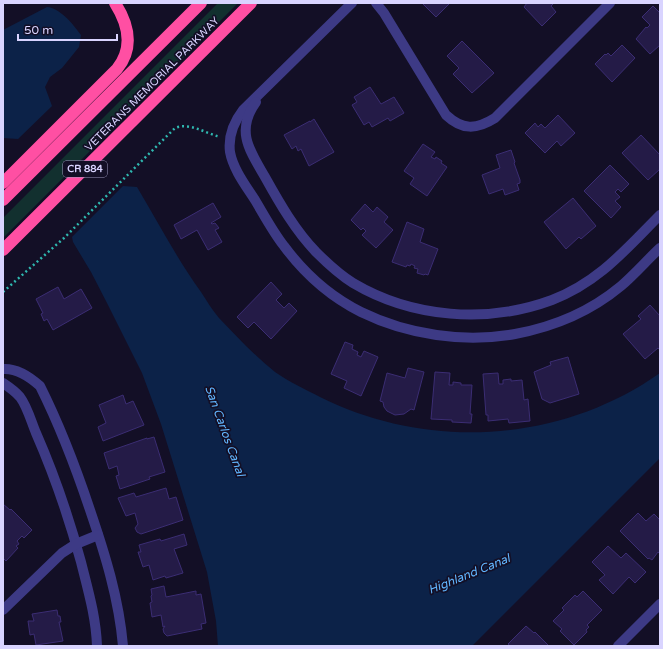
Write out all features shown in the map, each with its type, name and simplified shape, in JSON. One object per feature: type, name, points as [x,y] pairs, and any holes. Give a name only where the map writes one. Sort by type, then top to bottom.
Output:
[{"type":"highway","points":[[3,183],[117,69],[123,61],[127,49],[128,34],[124,20],[114,3]]},
{"type":"highway","name":"VETERANS MEMORIAL PARKWAY","points":[[3,200],[201,3]]},
{"type":"highway","name":"VETERANS MEMORIAL PARKWAY","points":[[3,250],[251,3]]},
{"type":"street","points":[[352,3],[242,110],[235,120],[229,139],[232,161],[250,193],[283,245],[314,280],[347,304],[378,320],[417,331],[457,337],[497,336],[532,330],[567,318],[596,304],[622,285],[660,248]]},
{"type":"street","points":[[376,3],[384,13],[446,115],[456,124],[471,127],[480,126],[495,118],[610,3]]},
{"type":"street","points":[[266,88],[248,114],[245,133],[257,162],[279,202],[301,235],[332,267],[352,282],[370,292],[409,307],[429,311],[470,315],[492,314],[517,310],[552,300],[574,290],[603,272],[660,215]]},
{"type":"street","points":[[3,369],[17,371],[33,380],[40,386],[64,438],[78,474],[98,535],[117,602],[123,646]]},
{"type":"street","points":[[3,384],[14,390],[21,398],[60,495],[76,544],[90,598],[97,646]]},
{"type":"street","points":[[3,610],[59,556],[76,544],[98,535]]},
{"type":"street","points":[[618,646],[660,604]]},
{"type":"path","points":[[3,292],[64,238],[175,128],[181,125],[188,126],[223,138]]},
{"type":"green space","points":[[218,3],[238,3],[3,238],[3,218]]},
{"type":"water","points":[[47,7],[57,10],[74,26],[81,35],[79,47],[62,68],[50,77],[45,87],[52,106],[18,139],[3,138],[3,30]]},
{"type":"water","points":[[123,186],[137,187],[184,267],[219,318],[253,353],[275,372],[320,397],[362,414],[405,426],[449,432],[493,432],[537,426],[580,414],[621,396],[660,373],[660,458],[472,646],[218,646],[216,621],[207,572],[161,424],[142,373],[91,272],[73,242],[72,237]]},
{"type":"building","points":[[422,3],[450,3],[436,17]]},
{"type":"building","points":[[527,3],[554,3],[551,6],[556,12],[542,26],[524,7]]},
{"type":"building","points":[[653,6],[660,13],[660,45],[650,54],[636,39],[646,27],[647,28],[650,25],[642,17]]},
{"type":"building","points":[[462,41],[494,73],[472,93],[453,74],[459,68],[447,56]]},
{"type":"building","points":[[622,45],[635,58],[612,82],[595,64],[605,54],[606,55],[608,53],[611,56]]},
{"type":"building","points":[[370,87],[381,104],[394,97],[404,113],[390,121],[388,118],[372,127],[369,122],[364,125],[352,105],[357,102],[354,97]]},
{"type":"building","points":[[558,115],[575,133],[561,146],[557,141],[545,153],[525,133],[535,123],[538,127],[541,124],[545,128]]},
{"type":"building","points":[[314,119],[334,152],[309,166],[301,149],[298,151],[296,146],[292,149],[284,135]]},
{"type":"building","points":[[641,135],[660,155],[660,169],[648,180],[622,153]]},
{"type":"building","points":[[423,144],[435,152],[431,157],[435,159],[436,157],[447,167],[427,196],[410,184],[414,178],[404,171]]},
{"type":"building","points":[[511,150],[520,180],[520,183],[517,184],[519,190],[505,195],[503,189],[489,194],[482,175],[500,168],[496,155]]},
{"type":"building","points":[[610,165],[629,184],[621,192],[618,189],[615,192],[620,197],[615,201],[621,207],[611,218],[584,191]]},
{"type":"building","points":[[573,198],[596,226],[581,239],[579,237],[566,249],[544,222]]},
{"type":"building","points":[[213,203],[221,217],[211,223],[215,223],[219,228],[215,230],[222,242],[208,250],[197,230],[181,239],[174,225]]},
{"type":"building","points":[[365,204],[373,212],[377,207],[388,217],[384,222],[393,230],[376,248],[362,235],[366,231],[363,228],[361,230],[351,220]]},
{"type":"building","points":[[407,222],[424,229],[420,242],[438,249],[428,275],[417,273],[418,269],[414,268],[415,266],[411,264],[410,266],[407,265],[406,267],[392,262]]},
{"type":"building","points":[[271,282],[282,294],[276,300],[284,308],[289,303],[297,311],[271,339],[254,322],[248,328],[237,317]]},
{"type":"building","points":[[58,287],[64,299],[81,289],[92,308],[53,330],[47,319],[44,321],[41,314],[43,313],[36,299]]},
{"type":"building","points":[[650,305],[660,316],[660,350],[658,348],[645,359],[623,334],[641,319],[638,316]]},
{"type":"building","points":[[345,342],[353,345],[352,349],[358,352],[357,355],[361,357],[364,351],[378,357],[361,396],[344,388],[347,381],[331,374]]},
{"type":"building","points":[[568,357],[579,394],[550,403],[542,399],[534,372],[551,365],[550,362]]},
{"type":"building","points":[[408,368],[424,372],[414,410],[411,409],[404,414],[395,415],[387,411],[383,402],[380,401],[387,373],[405,378]]},
{"type":"building","points":[[435,372],[450,373],[449,385],[453,385],[453,382],[461,383],[461,385],[472,385],[470,414],[472,414],[471,423],[431,419]]},
{"type":"building","points":[[498,373],[499,384],[503,384],[503,380],[522,380],[524,400],[528,399],[530,421],[509,423],[508,419],[488,421],[488,415],[486,415],[483,374]]},
{"type":"building","points":[[123,395],[126,404],[133,401],[144,425],[103,441],[98,427],[106,423],[99,405]]},
{"type":"building","points":[[154,437],[165,472],[149,477],[150,479],[120,489],[116,476],[119,475],[117,466],[109,469],[104,453]]},
{"type":"building","points":[[166,488],[169,499],[176,497],[183,520],[141,534],[137,532],[135,528],[138,524],[135,513],[126,516],[118,498],[134,493],[136,497]]},
{"type":"building","points":[[3,504],[10,510],[11,509],[32,530],[24,538],[22,536],[17,541],[19,544],[16,546],[18,548],[6,561],[3,558]]},
{"type":"building","points":[[638,513],[646,521],[654,514],[660,520],[660,554],[658,552],[652,560],[649,558],[648,559],[620,531]]},
{"type":"building","points":[[184,534],[187,545],[174,549],[183,573],[153,580],[149,565],[143,567],[138,552],[141,552],[139,545],[160,539],[161,541]]},
{"type":"building","points":[[608,546],[621,558],[626,553],[646,572],[635,583],[629,577],[613,594],[599,580],[605,575],[592,562]]},
{"type":"building","points":[[164,586],[166,597],[196,591],[196,595],[201,594],[206,623],[201,624],[202,629],[167,636],[164,633],[163,629],[165,626],[163,627],[161,615],[152,617],[150,603],[152,602],[151,589]]},
{"type":"building","points":[[583,591],[602,610],[587,625],[589,627],[586,630],[587,632],[574,645],[560,631],[562,629],[553,621],[564,610],[562,608],[575,595],[577,597]]},
{"type":"building","points":[[57,610],[58,616],[60,616],[61,622],[59,622],[63,641],[36,645],[34,634],[30,635],[28,621],[34,621],[32,614]]},
{"type":"building","points":[[526,626],[534,633],[535,632],[549,646],[510,646],[508,644]]},
{"type":"water label","name":"San Carlos Canal","points":[[225,431]]},
{"type":"water label","name":"Highland Canal","points":[[469,574]]}]
